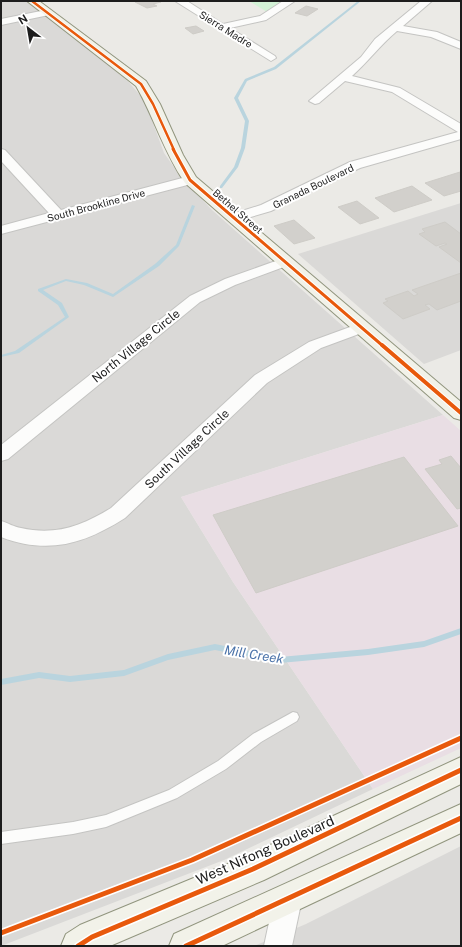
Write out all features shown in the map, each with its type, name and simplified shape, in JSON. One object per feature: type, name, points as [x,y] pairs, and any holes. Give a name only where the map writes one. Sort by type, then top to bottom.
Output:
[{"type":"street","name":"Bethel Street","points":[[32,1],[141,84],[154,104],[176,155],[190,180],[461,413]]},
{"type":"street","name":"Sierra Madre","points":[[180,1],[271,58]]},
{"type":"street","points":[[222,27],[263,18],[290,1]]},
{"type":"street","points":[[315,101],[365,59],[379,41],[427,1]]},
{"type":"street","points":[[1,22],[46,13]]},
{"type":"street","points":[[394,28],[432,34],[461,46]]},
{"type":"street","points":[[342,77],[396,90],[461,129]]},
{"type":"street","name":"Granada Boulevard","points":[[234,218],[266,208],[355,165],[461,135]]},
{"type":"street","points":[[1,153],[58,215]]},
{"type":"street","name":"South Brookline Drive","points":[[1,230],[190,180]]},
{"type":"street","name":"North Village Circle","points":[[1,455],[195,299],[230,282],[284,262]]},
{"type":"street","name":"South Village Circle","points":[[3,530],[30,539],[48,540],[73,536],[96,528],[118,513],[261,379],[298,354],[361,328]]},
{"type":"street","name":"West Nifong Boulevard","points":[[78,946],[92,937],[253,869],[461,770]]},
{"type":"street","points":[[193,945],[461,818]]},
{"type":"street","points":[[278,946],[288,899]]},
{"type":"lane","points":[[1,838],[73,828],[106,821],[173,794],[222,765],[257,738],[293,717]]},
{"type":"shaded area","points":[[1,1],[27,1],[127,80],[145,101],[164,153],[181,177],[212,210],[443,415],[181,497],[233,582],[373,789],[224,860],[1,946]]},
{"type":"shaded area","points":[[461,203],[461,350],[424,364],[298,254]]},
{"type":"shaded area","points":[[443,415],[461,431],[461,748],[373,789],[233,582],[181,497]]},
{"type":"shaded area","points":[[461,846],[461,946],[254,946],[306,924]]},
{"type":"green space","points":[[249,1],[284,1],[267,12]]},
{"type":"building","points":[[135,2],[161,2],[153,4],[157,6],[147,8]]},
{"type":"building","points":[[306,6],[318,9],[307,16],[295,13]]},
{"type":"building","points":[[196,26],[204,31],[193,34],[185,28]]},
{"type":"building","points":[[460,172],[461,191],[444,196],[425,183]]},
{"type":"building","points":[[412,186],[432,200],[394,212],[375,198]]},
{"type":"building","points":[[357,201],[379,218],[360,224],[338,207]]},
{"type":"building","points":[[294,220],[315,238],[294,244],[274,226]]},
{"type":"building","points":[[445,222],[461,234],[461,263],[439,247],[447,244],[445,243],[436,246],[419,234],[425,232],[422,229]]},
{"type":"building","points":[[461,273],[461,301],[437,310],[429,304],[425,305],[430,309],[403,319],[383,303],[388,301],[385,299],[408,291],[414,296],[418,294],[412,290]]},
{"type":"building","points":[[451,456],[461,468],[461,508],[457,509],[425,469],[442,464],[439,460]]},
{"type":"building","points":[[404,457],[458,526],[256,593],[213,515]]},
{"type":"waterway","points":[[221,187],[236,167],[243,148],[247,121],[236,98],[246,80],[275,68],[360,1]]},
{"type":"waterway","points":[[1,356],[17,352],[67,317],[60,304],[40,290],[66,280],[85,284],[113,296],[157,265],[178,245],[193,206]]},
{"type":"waterway","name":"Mill Creek","points":[[1,682],[39,675],[70,679],[124,673],[168,657],[215,647],[280,660],[368,652],[424,644],[461,631]]},
{"type":"cycle path","points":[[32,1],[141,84],[153,104],[176,155],[190,180],[461,413]]},
{"type":"cycle path","points":[[1,933],[192,860],[461,738]]},
{"type":"cycle path","points":[[78,946],[92,937],[253,869],[461,770]]},
{"type":"cycle path","points":[[186,946],[461,818]]}]
